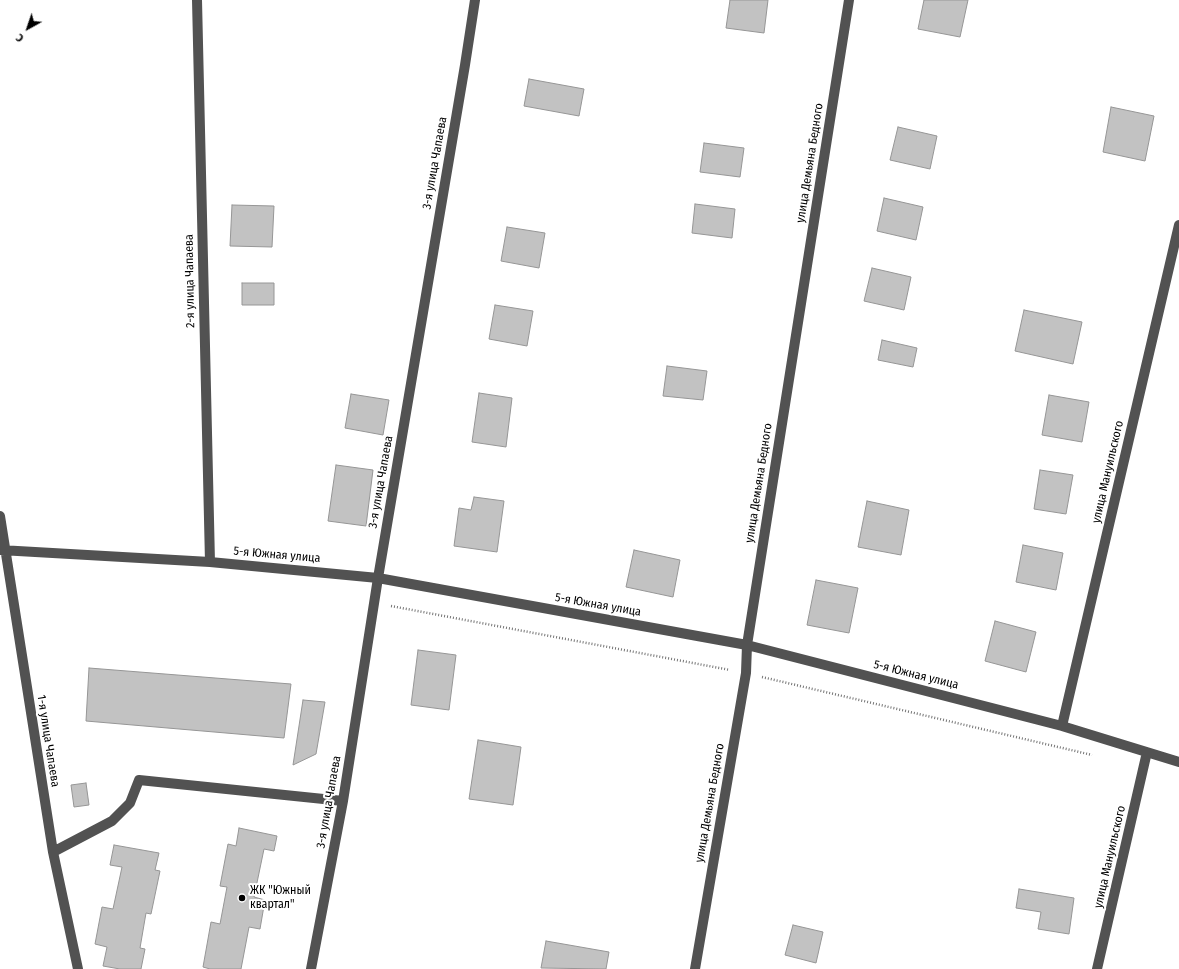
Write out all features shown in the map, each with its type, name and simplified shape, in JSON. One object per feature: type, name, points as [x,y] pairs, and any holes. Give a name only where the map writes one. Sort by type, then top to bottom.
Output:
[{"type":"street","name":"2-я улица Чапаева","points":[[197,0],[210,562]]},
{"type":"street","name":"3-я улица Чапаева","points":[[311,969],[343,801],[378,578],[465,65],[474,0]]},
{"type":"street","name":"улица Демьяна Бедного","points":[[695,969],[746,673],[747,645],[849,0]]},
{"type":"street","name":"улица Мануильского","points":[[1062,726],[1179,225]]},
{"type":"street","name":"1-я улица Чапаева","points":[[0,516],[3,550],[53,852],[78,969]]},
{"type":"street","name":"5-я Южная улица","points":[[3,550],[210,562],[378,578],[747,645],[1062,726],[1179,762]]},
{"type":"street","name":"улица Мануильского","points":[[1097,969],[1147,752]]},
{"type":"street","points":[[53,852],[112,821],[130,803],[139,780],[343,801]]},
{"type":"path","points":[[374,603],[746,673],[1098,757]]},
{"type":"building","points":[[730,0],[768,0],[764,33],[726,28]]},
{"type":"building","points":[[924,0],[968,0],[960,37],[918,29]]},
{"type":"building","points":[[529,79],[584,89],[579,116],[524,106]]},
{"type":"building","points":[[1111,107],[1154,116],[1145,161],[1103,152]]},
{"type":"building","points":[[898,127],[937,136],[930,169],[890,160]]},
{"type":"building","points":[[704,143],[744,148],[740,177],[700,172]]},
{"type":"building","points":[[884,198],[923,207],[916,240],[877,231]]},
{"type":"building","points":[[695,204],[735,209],[732,238],[692,233]]},
{"type":"building","points":[[232,205],[274,206],[272,247],[230,246]]},
{"type":"building","points":[[507,227],[545,233],[539,268],[501,261]]},
{"type":"building","points":[[872,268],[911,277],[904,310],[864,301]]},
{"type":"building","points":[[242,283],[274,283],[274,305],[242,305]]},
{"type":"building","points":[[495,305],[533,311],[527,346],[489,339]]},
{"type":"building","points":[[1024,310],[1082,322],[1073,364],[1015,351]]},
{"type":"building","points":[[882,340],[917,348],[913,367],[878,360]]},
{"type":"building","points":[[667,366],[707,371],[703,400],[663,396]]},
{"type":"building","points":[[479,393],[512,398],[506,447],[472,442]]},
{"type":"building","points":[[351,394],[389,400],[383,435],[345,428]]},
{"type":"building","points":[[1049,395],[1089,402],[1082,442],[1042,435]]},
{"type":"building","points":[[336,465],[373,470],[366,526],[328,521]]},
{"type":"building","points":[[1040,470],[1073,475],[1066,514],[1034,509]]},
{"type":"building","points":[[474,497],[504,501],[497,552],[454,546],[459,508],[471,510]]},
{"type":"building","points":[[867,501],[909,510],[901,555],[858,547]]},
{"type":"building","points":[[1023,545],[1063,553],[1056,590],[1016,582]]},
{"type":"building","points":[[634,550],[680,560],[673,597],[626,587]]},
{"type":"building","points":[[816,580],[858,588],[849,633],[807,625]]},
{"type":"building","points":[[995,621],[1036,632],[1026,672],[985,661]]},
{"type":"building","points":[[418,650],[456,655],[449,710],[411,705]]},
{"type":"building","points":[[89,668],[291,684],[284,738],[86,721]]},
{"type":"building","points":[[303,700],[325,702],[316,754],[293,765]]},
{"type":"building","points":[[478,740],[521,747],[513,805],[469,799]]},
{"type":"building","points":[[86,783],[89,805],[74,807],[71,785]]},
{"type":"building","name":"ЖК \"Южный квартал\"","points":[[239,828],[277,836],[274,851],[264,849],[254,897],[265,900],[260,929],[249,927],[241,969],[210,969],[203,967],[211,922],[220,924],[227,887],[220,886],[228,844],[236,846]]},
{"type":"building","points":[[114,845],[159,853],[155,870],[160,871],[151,914],[146,913],[140,948],[145,949],[141,969],[120,969],[103,966],[107,947],[95,944],[102,907],[113,909],[122,867],[110,865]]},
{"type":"building","points":[[1019,889],[1074,898],[1069,934],[1038,929],[1041,912],[1016,908]]},
{"type":"building","points":[[793,925],[823,932],[816,963],[785,955]]},
{"type":"building","points":[[546,941],[609,952],[606,969],[541,968]]},
{"type":"place","name":"ЖК \"Южный квартал\"","points":[[242,898]]}]
